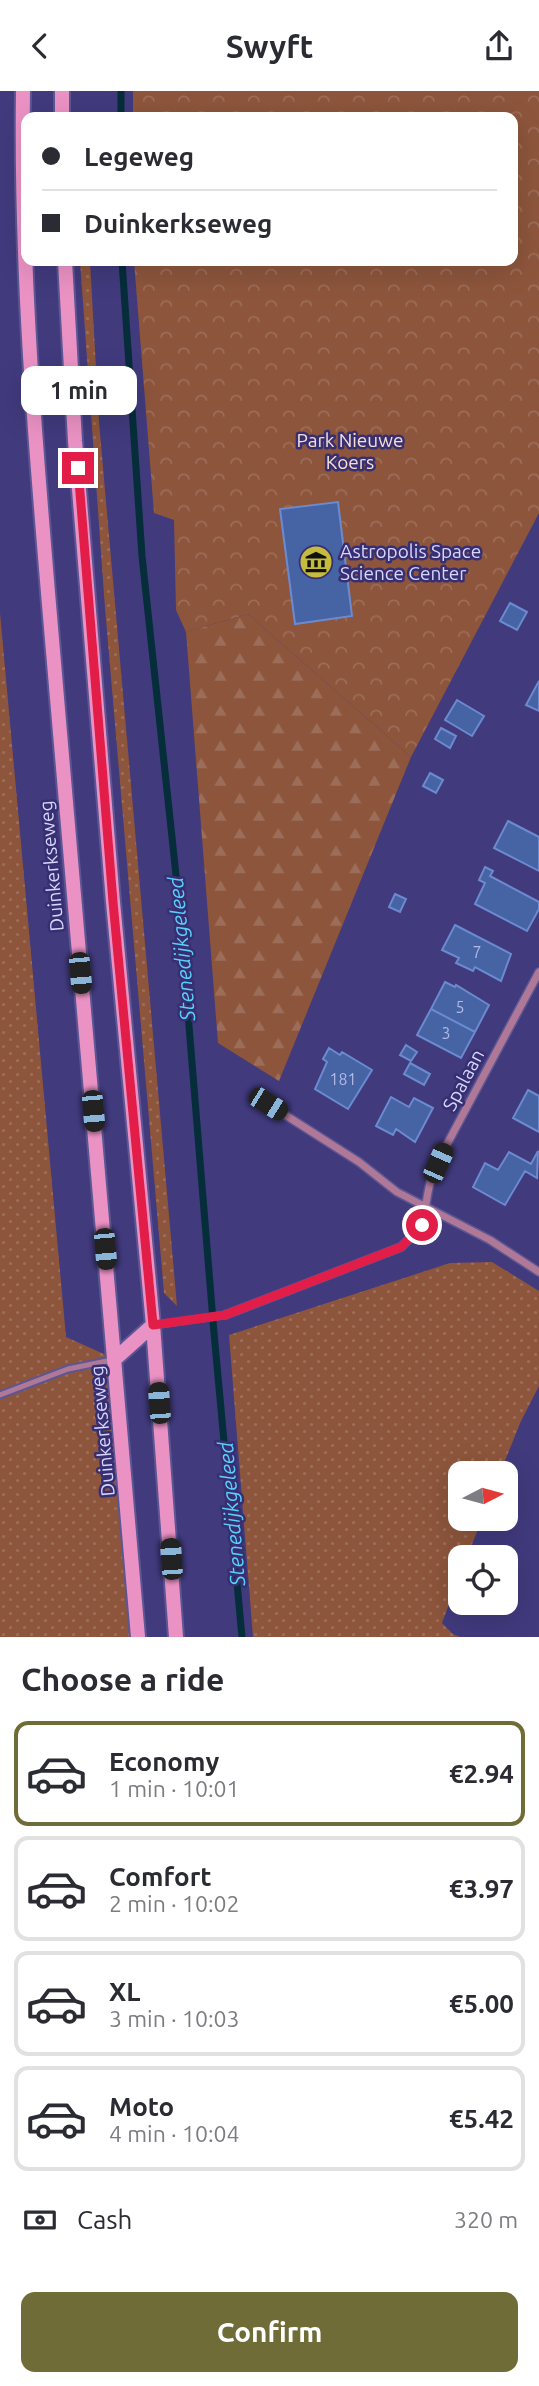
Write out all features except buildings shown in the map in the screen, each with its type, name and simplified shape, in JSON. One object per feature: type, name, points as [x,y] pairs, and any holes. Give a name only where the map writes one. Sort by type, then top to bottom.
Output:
[{"type":"main road","name":"Duinkerkseweg","points":[[23,91],[23,112]]},
{"type":"main road","points":[[62,91],[62,112]]},
{"type":"main road","name":"Duinkerkseweg","points":[[25,266],[30,369],[75,918],[138,1637]]},
{"type":"main road","points":[[65,266],[75,441],[111,888],[153,1325],[176,1637]]},
{"type":"main road","points":[[115,1359],[153,1325]]},
{"type":"street","name":"Spalaan","points":[[225,1315],[401,1247],[422,1225],[432,1178],[445,1148],[539,972]]},
{"type":"street","points":[[268,1104],[359,1162],[397,1192],[490,1240],[539,1272]]},
{"type":"lane","points":[[153,1325],[225,1315]]},
{"type":"lane","points":[[0,1395],[68,1369],[115,1359]]},
{"type":"green space","name":"Park Nieuwe Koers","points":[[133,91],[539,91],[539,513],[411,757],[248,614],[186,632],[176,610],[174,520],[154,513],[134,266],[518,266],[518,112],[133,112]]},
{"type":"green space","points":[[80,266],[90,266],[99,422],[177,1306],[164,1293],[105,608]]},
{"type":"green space","points":[[0,613],[66,1337],[115,1359],[138,1637],[0,1637]]},
{"type":"green space","points":[[248,614],[411,757],[279,1081],[218,1043],[186,632]]},
{"type":"green space","points":[[492,1262],[539,1291],[539,1386],[505,1461],[448,1461],[448,1531],[477,1531],[472,1545],[448,1545],[448,1607],[442,1623],[460,1637],[253,1637],[229,1335],[450,1263]]},
{"type":"waterway","name":"Stenedijkgeleed","points":[[121,91],[121,112]]},
{"type":"waterway","name":"Stenedijkgeleed","points":[[122,266],[142,556],[179,903],[242,1637]]},
{"type":"place","name":"Astropolis Space Science Center","points":[[316,562]]},
{"type":"route","points":[[78,468],[113,902],[153,1325],[225,1315],[401,1247],[422,1225]]}]
